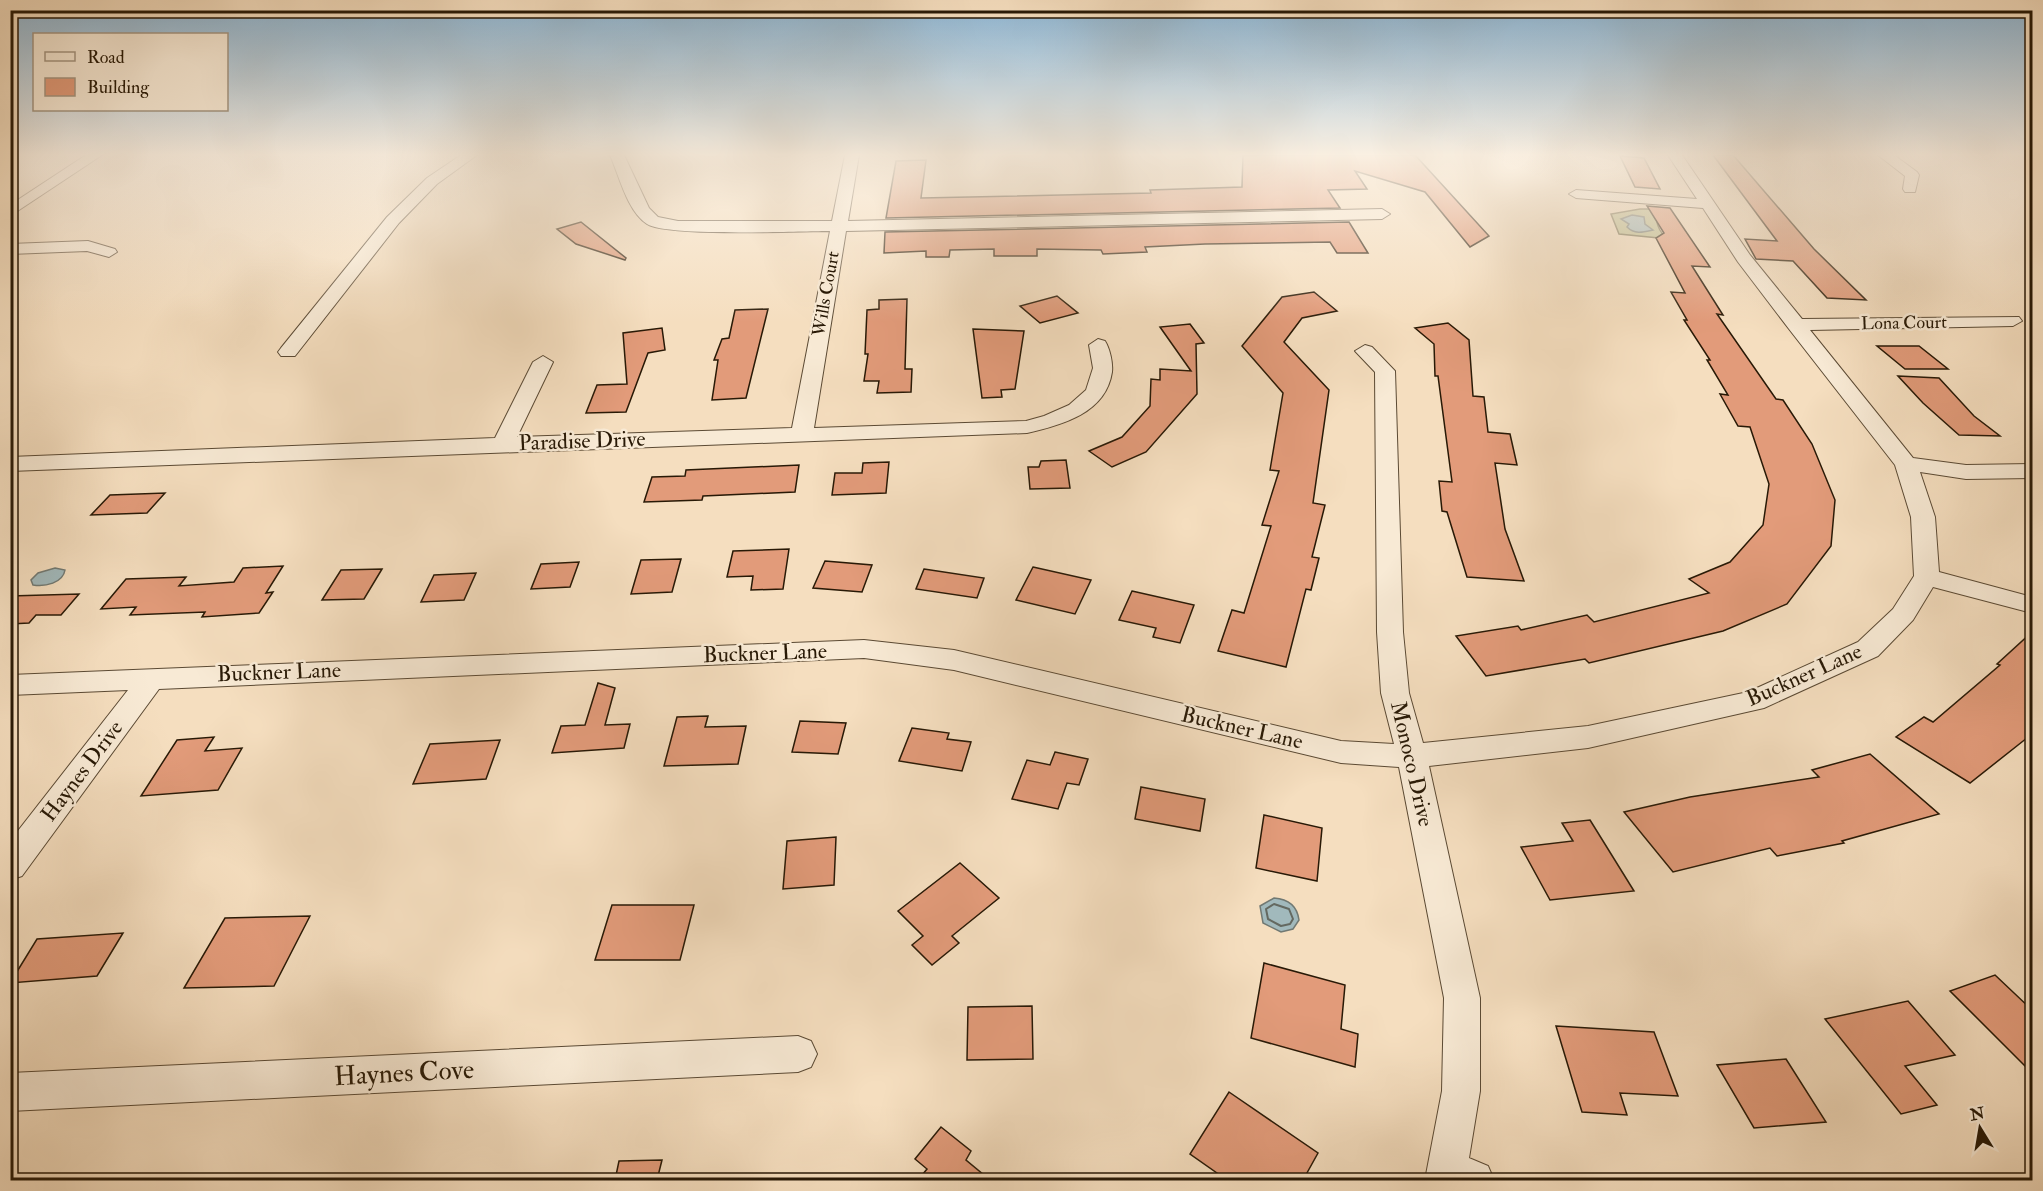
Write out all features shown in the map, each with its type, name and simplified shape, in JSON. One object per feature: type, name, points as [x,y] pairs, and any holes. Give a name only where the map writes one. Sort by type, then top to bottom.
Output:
[{"type":"street","points":[[288,352],[402,211]]},
{"type":"street","points":[[643,211],[653,221],[707,228],[1382,214]]},
{"type":"street","name":"Wills Court","points":[[802,434],[841,211]]},
{"type":"street","points":[[1711,211],[1795,325],[1906,464],[1923,517],[1927,577],[2032,605]]},
{"type":"street","points":[[10,249],[88,246],[109,252]]},
{"type":"street","name":"Lona Court","points":[[1795,325],[2013,321]]},
{"type":"street","name":"Paradise Drive","points":[[10,464],[503,444],[1027,427],[1068,416],[1088,401],[1098,386],[1103,368],[1098,345]]},
{"type":"street","name":"Monoco Drive","points":[[1365,351],[1385,371],[1395,693],[1412,756],[1462,998],[1461,1091],[1456,1178]]},
{"type":"street","points":[[503,444],[543,362]]},
{"type":"street","points":[[1906,464],[1966,472],[2032,471]]},
{"type":"street","name":"Buckner Lane","points":[[10,685],[153,677],[864,649],[954,660],[1341,752],[1412,756],[1587,737],[1754,701],[1868,649],[1904,614],[1914,593],[1927,577]]},
{"type":"street","name":"Haynes Drive","points":[[10,866],[153,677]]},
{"type":"street","name":"Haynes Cove","points":[[10,1092],[798,1054]]},
{"type":"green space","points":[[1631,211],[1656,211],[1658,226],[1669,239],[1619,234],[1611,214]]},
{"type":"water","points":[[1632,215],[1644,217],[1645,224],[1653,230],[1640,232],[1630,230],[1627,227],[1629,224],[1621,219]]},
{"type":"water","points":[[55,568],[65,570],[61,578],[48,585],[33,585],[31,580],[38,573]]},
{"type":"water","points":[[1274,898],[1288,901],[1296,910],[1299,920],[1293,929],[1281,932],[1263,923],[1260,906]]},
{"type":"building","points":[[887,211],[1223,211],[886,218]]},
{"type":"building","points":[[1440,211],[1466,211],[1489,236],[1470,247]]},
{"type":"building","points":[[1650,211],[1672,211],[1710,267],[1692,266],[1723,315],[1717,314],[1776,399],[1783,400],[1812,444],[1835,500],[1831,546],[1787,604],[1723,631],[1589,663],[1585,659],[1486,676],[1456,636],[1518,626],[1521,630],[1587,615],[1594,622],[1709,593],[1689,579],[1730,562],[1763,525],[1769,484],[1750,427],[1738,426],[1720,394],[1728,395],[1707,360],[1710,360],[1684,320],[1687,320],[1671,292],[1685,293],[1656,238],[1664,233]]},
{"type":"building","points":[[1754,211],[1781,211],[1814,249],[1866,300],[1827,298],[1793,261],[1756,259],[1745,239],[1777,241]]},
{"type":"building","points":[[581,222],[626,258],[625,260],[576,244],[557,229]]},
{"type":"building","points":[[1349,222],[1368,253],[1337,253],[1330,242],[1145,247],[1147,252],[1103,254],[1101,250],[1037,249],[1037,256],[994,256],[994,249],[950,250],[949,257],[926,257],[926,251],[884,253],[885,232]]},
{"type":"building","points":[[1314,292],[1337,311],[1302,318],[1284,342],[1329,390],[1313,503],[1325,505],[1312,557],[1319,558],[1311,590],[1306,589],[1286,667],[1218,651],[1232,610],[1244,613],[1271,526],[1262,525],[1279,471],[1270,470],[1283,393],[1242,346],[1282,297]]},
{"type":"building","points":[[1057,296],[1078,313],[1040,323],[1020,306]]},
{"type":"building","points":[[907,299],[905,369],[912,369],[911,392],[877,393],[879,381],[864,381],[868,354],[865,354],[867,310],[879,309],[879,300]]},
{"type":"building","points":[[768,309],[746,398],[712,400],[718,360],[714,360],[722,339],[729,338],[735,310]]},
{"type":"building","points":[[1448,323],[1469,340],[1473,396],[1484,397],[1488,432],[1510,434],[1517,465],[1495,463],[1505,529],[1524,581],[1467,577],[1447,512],[1442,511],[1439,481],[1452,482],[1438,376],[1435,376],[1434,344],[1415,328]]},
{"type":"building","points":[[1190,324],[1204,343],[1196,344],[1197,394],[1146,452],[1112,467],[1089,451],[1122,437],[1150,406],[1151,379],[1160,380],[1160,369],[1191,371],[1160,327]]},
{"type":"building","points":[[662,328],[665,350],[648,353],[626,412],[586,413],[597,385],[627,384],[623,333]]},
{"type":"building","points":[[973,329],[1024,331],[1015,389],[1001,390],[1002,397],[982,398]]},
{"type":"building","points":[[1877,346],[1919,346],[1948,369],[1905,369]]},
{"type":"building","points":[[1898,376],[1939,378],[1974,416],[2000,436],[1959,435],[1923,403]]},
{"type":"building","points":[[1066,460],[1070,488],[1030,489],[1028,467],[1039,467],[1041,461]]},
{"type":"building","points":[[889,462],[886,493],[832,495],[835,473],[862,473],[863,463]]},
{"type":"building","points":[[799,465],[795,492],[703,496],[702,500],[644,502],[652,477],[685,476],[686,470]]},
{"type":"building","points":[[165,493],[147,513],[91,515],[110,495]]},
{"type":"building","points":[[789,549],[783,589],[751,590],[753,576],[727,577],[733,551]]},
{"type":"building","points":[[681,559],[672,592],[631,594],[641,560]]},
{"type":"building","points":[[825,561],[872,565],[862,592],[813,588]]},
{"type":"building","points":[[579,562],[570,587],[531,589],[541,564]]},
{"type":"building","points":[[283,566],[266,593],[273,592],[259,613],[202,617],[205,612],[130,615],[136,607],[101,609],[126,579],[186,577],[179,586],[234,582],[243,568]]},
{"type":"building","points":[[1033,567],[1091,580],[1075,614],[1016,600]]},
{"type":"building","points":[[382,569],[364,599],[322,600],[341,570]]},
{"type":"building","points":[[924,569],[984,578],[977,598],[916,589]]},
{"type":"building","points":[[476,573],[464,600],[421,602],[434,575]]},
{"type":"building","points":[[1132,591],[1194,605],[1180,643],[1153,637],[1156,628],[1119,620]]},
{"type":"building","points":[[79,594],[61,615],[36,615],[29,623],[10,624],[10,596]]},
{"type":"building","points":[[2032,632],[2032,734],[1970,783],[1896,737],[1924,717],[1933,722],[2000,665],[1997,664]]},
{"type":"building","points":[[598,683],[615,688],[605,725],[630,724],[624,748],[552,753],[561,726],[585,725]]},
{"type":"building","points":[[708,716],[705,727],[746,726],[738,764],[664,766],[677,717]]},
{"type":"building","points":[[800,721],[846,723],[838,754],[792,752]]},
{"type":"building","points":[[912,728],[949,733],[947,739],[971,742],[962,771],[899,761]]},
{"type":"building","points":[[214,737],[205,751],[242,748],[218,790],[141,796],[177,740]]},
{"type":"building","points":[[500,740],[486,779],[413,784],[430,744]]},
{"type":"building","points":[[1055,752],[1088,759],[1079,785],[1067,783],[1058,809],[1012,799],[1027,760],[1050,765]]},
{"type":"building","points":[[1870,754],[1939,814],[1842,841],[1844,843],[1777,856],[1770,848],[1673,872],[1624,812],[1690,797],[1819,777],[1812,770]]},
{"type":"building","points":[[1141,787],[1205,799],[1200,831],[1135,819]]},
{"type":"building","points":[[1264,815],[1322,828],[1317,881],[1256,868]]},
{"type":"building","points":[[1590,820],[1634,891],[1550,900],[1521,847],[1573,841],[1562,823]]},
{"type":"building","points":[[836,837],[834,885],[783,889],[787,841]]},
{"type":"building","points":[[960,863],[999,898],[952,936],[959,943],[932,965],[912,945],[923,936],[898,911]]},
{"type":"building","points":[[612,905],[694,905],[680,960],[595,960]]},
{"type":"building","points":[[310,916],[274,986],[184,988],[225,918]]},
{"type":"building","points":[[123,933],[97,976],[10,983],[37,939]]},
{"type":"building","points":[[1264,963],[1345,985],[1341,1029],[1358,1034],[1355,1067],[1251,1038]]},
{"type":"building","points":[[1995,975],[2032,1010],[2032,1073],[1950,991]]},
{"type":"building","points":[[1908,1001],[1955,1055],[1905,1066],[1937,1105],[1901,1114],[1825,1019]]},
{"type":"building","points":[[1032,1006],[1033,1059],[967,1060],[968,1007]]},
{"type":"building","points":[[1556,1026],[1654,1032],[1678,1096],[1620,1093],[1627,1115],[1582,1112]]},
{"type":"building","points":[[1786,1059],[1826,1122],[1754,1128],[1717,1065]]},
{"type":"building","points":[[1229,1092],[1318,1153],[1303,1180],[1227,1180],[1190,1154]]},
{"type":"building","points":[[941,1127],[971,1151],[966,1160],[990,1180],[918,1180],[927,1169],[915,1159]]},
{"type":"building","points":[[662,1160],[657,1180],[615,1180],[619,1161]]}]
